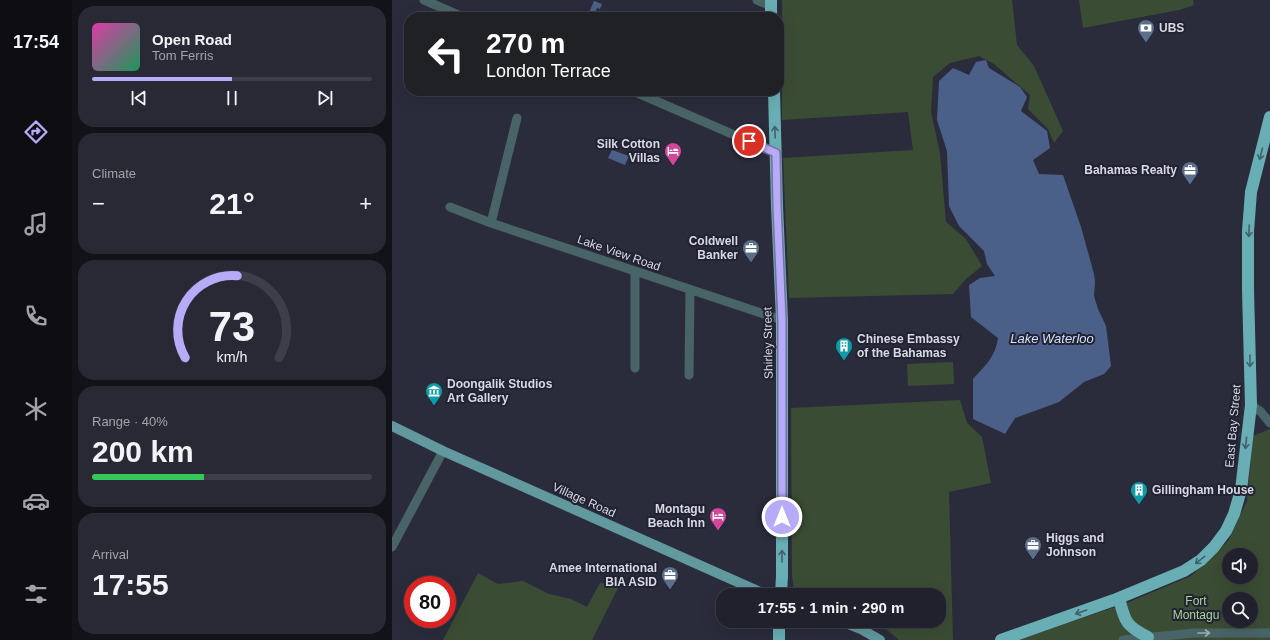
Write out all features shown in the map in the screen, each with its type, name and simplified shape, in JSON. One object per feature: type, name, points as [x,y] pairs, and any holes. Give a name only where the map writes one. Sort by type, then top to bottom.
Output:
[{"type":"highway","name":"Shirley Street","points":[[774,96],[782,320],[781,588]]},
{"type":"highway","name":"East Bay Street","points":[[1001,640],[1119,598],[1184,571],[1201,560],[1214,547],[1226,531],[1234,514],[1240,490],[1251,405],[1248,231],[1251,192],[1270,117]]},
{"type":"highway","points":[[1119,598],[1123,614],[1132,629],[1148,637]]},
{"type":"highway","points":[[779,628],[779,640]]},
{"type":"main road","name":"Village Road","points":[[392,426],[443,451],[750,588]]},
{"type":"main road","points":[[858,628],[880,640]]},
{"type":"street","points":[[424,0],[452,12]]},
{"type":"street","points":[[757,0],[771,8]]},
{"type":"street","points":[[645,96],[776,153]]},
{"type":"street","points":[[491,222],[517,118]]},
{"type":"street","name":"Lake View Road","points":[[450,207],[636,272],[782,320]]},
{"type":"street","points":[[635,368],[636,272]]},
{"type":"street","points":[[689,375],[690,290]]},
{"type":"street","points":[[1251,405],[1261,412],[1270,423]]},
{"type":"street","points":[[392,547],[443,451]]},
{"type":"street","points":[[1123,640],[1194,633],[1270,633]]},
{"type":"green space","points":[[782,0],[1012,0],[1017,45],[1034,66],[1063,131],[1054,143],[1048,129],[1028,109],[1030,95],[994,64],[979,56],[950,63],[933,77],[931,112],[940,153],[946,222],[966,239],[982,266],[966,279],[953,294],[789,298],[783,158],[913,150],[908,112],[782,120],[782,96],[784,96],[784,12],[782,12]]},
{"type":"green space","points":[[1079,0],[1193,0],[1194,5],[1179,10],[1083,28]]},
{"type":"green space","points":[[953,362],[954,384],[908,386],[907,364]]},
{"type":"green space","points":[[960,400],[967,423],[982,437],[991,483],[949,492],[953,640],[899,640],[885,628],[946,628],[946,588],[794,588],[792,575],[791,408]]},
{"type":"green space","name":"Fort Montagu","points":[[1270,429],[1270,640],[1018,640],[1129,602],[1191,576],[1228,541],[1247,501],[1253,436]]},
{"type":"green space","points":[[478,573],[498,584],[523,581],[549,594],[571,599],[587,607],[600,583],[619,586],[592,640],[443,640],[449,628],[456,628],[456,615]]},
{"type":"water","points":[[594,1],[602,4],[600,9],[597,8],[595,12],[589,12]]},
{"type":"water","name":"Lake Waterloo","points":[[986,60],[989,68],[1020,87],[1027,97],[1021,111],[1047,131],[1050,148],[1033,160],[1039,174],[1063,175],[1081,227],[1094,274],[1094,296],[1106,326],[1111,366],[1104,374],[1084,382],[1059,402],[1015,418],[1005,434],[973,419],[973,379],[992,356],[997,345],[998,338],[971,317],[969,285],[980,278],[995,276],[987,264],[984,251],[959,226],[949,206],[947,151],[937,120],[939,81],[953,68],[969,75],[976,62]]},
{"type":"water","points":[[612,150],[629,156],[625,165],[608,158]]},
{"type":"place","name":"UBS","points":[[1146,43]]},
{"type":"place","name":"Silk Cotton Villas","points":[[673,166]]},
{"type":"place","name":"Bahamas Realty","points":[[1190,185]]},
{"type":"place","name":"Coldwell Banker","points":[[751,263]]},
{"type":"place","name":"Chinese Embassy of the Bahamas","points":[[844,361]]},
{"type":"place","name":"Doongalik Studios Art Gallery","points":[[434,406]]},
{"type":"place","name":"Gillingham House","points":[[1139,505]]},
{"type":"place","name":"Montagu Beach Inn","points":[[718,531]]},
{"type":"place","name":"Higgs and Johnson","points":[[1033,560]]},
{"type":"place","name":"Amee International BIA ASID","points":[[670,590]]},
{"type":"route","points":[[749,141],[776,153],[782,320],[782,517]]}]
